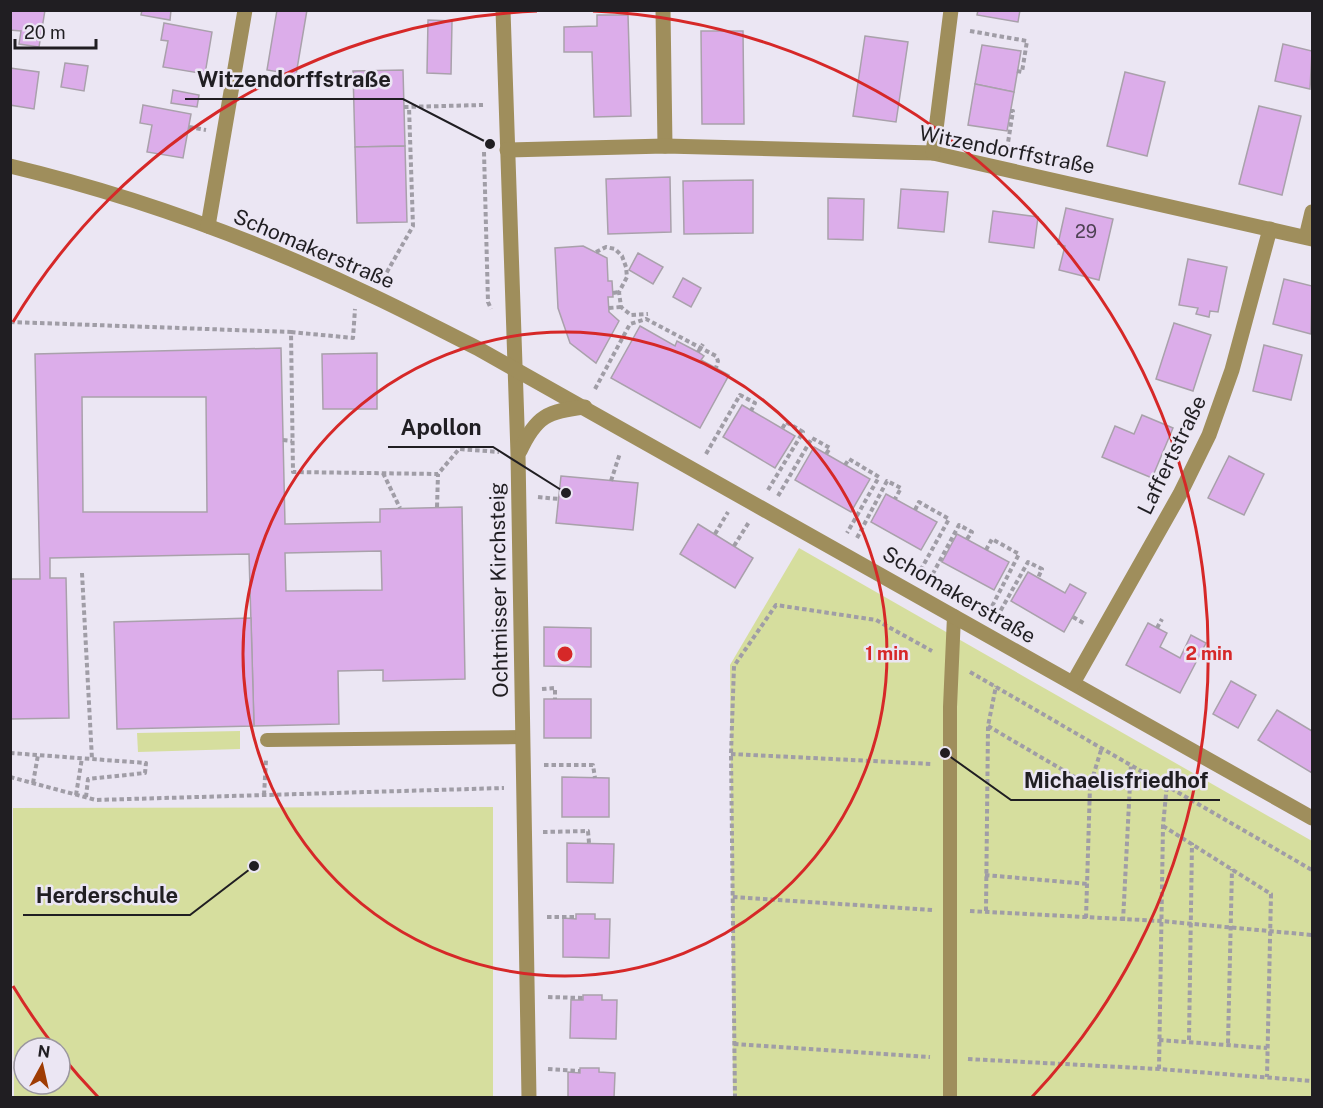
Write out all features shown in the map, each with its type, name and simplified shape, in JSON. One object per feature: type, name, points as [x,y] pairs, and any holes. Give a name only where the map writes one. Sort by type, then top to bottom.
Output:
[{"type":"street","points":[[208,226],[245,10]]},
{"type":"street","name":"Ochtmisser Kirchsteig","points":[[503,10],[519,454],[522,765],[529,1098]]},
{"type":"street","points":[[663,10],[665,146]]},
{"type":"street","points":[[933,153],[951,10]]},
{"type":"street","name":"Witzendorffstraße","points":[[507,150],[665,146],[933,153],[1004,167],[1309,238]]},
{"type":"street","name":"Schomakerstraße","points":[[10,166],[81,183],[208,226],[374,296],[515,368],[1312,818]]},
{"type":"street","points":[[1309,238],[1312,212]]},
{"type":"street","name":"Laffertstraße","points":[[1073,683],[1180,494],[1209,435],[1232,370],[1270,229]]},
{"type":"street","points":[[519,454],[529,431],[543,417],[559,410],[585,407]]},
{"type":"lane","points":[[950,1098],[950,764],[954,616]]},
{"type":"lane","points":[[267,745],[522,737]]},
{"type":"path","points":[[949,27],[1027,41],[1022,72],[1017,71]]},
{"type":"path","points":[[388,271],[413,226],[407,107],[483,105]]},
{"type":"path","points":[[1004,167],[1013,111],[1010,111]]},
{"type":"path","points":[[485,173],[488,302]]},
{"type":"path","points":[[596,252],[606,247],[615,249],[622,256],[627,277],[619,292],[621,307]]},
{"type":"path","points":[[613,293],[619,292]]},
{"type":"path","points":[[609,308],[621,307],[631,315],[648,314]]},
{"type":"path","points":[[585,407],[630,324],[631,315]]},
{"type":"path","points":[[630,324],[645,319],[702,346],[716,356],[718,361],[716,368]]},
{"type":"path","points":[[10,322],[291,332],[353,338]]},
{"type":"path","points":[[291,332],[292,472],[438,474]]},
{"type":"path","points":[[698,352],[702,346]]},
{"type":"path","points":[[697,471],[740,394],[755,403],[751,411]]},
{"type":"path","points":[[764,508],[803,432],[786,422],[782,429]]},
{"type":"path","points":[[611,481],[628,431]]},
{"type":"path","points":[[764,508],[812,438],[830,448],[826,454]]},
{"type":"path","points":[[283,440],[292,441]]},
{"type":"path","points":[[437,507],[438,474],[459,449],[519,454]]},
{"type":"path","points":[[842,553],[879,477],[849,459],[845,465]]},
{"type":"path","points":[[383,473],[400,508]]},
{"type":"path","points":[[842,553],[887,481],[901,488],[895,499]]},
{"type":"path","points":[[536,486],[537,496],[559,499]]},
{"type":"path","points":[[915,510],[919,502],[949,519],[915,594]]},
{"type":"path","points":[[915,594],[959,525],[972,532],[968,539]]},
{"type":"path","points":[[983,632],[1019,554],[992,539],[986,550]]},
{"type":"path","points":[[983,632],[1028,562],[1042,569],[1038,578]]},
{"type":"path","points":[[82,573],[92,759]]},
{"type":"path","points":[[735,1098],[731,754],[734,666],[776,605],[876,620],[1167,784],[1312,870]]},
{"type":"path","points":[[1157,628],[1162,620]]},
{"type":"path","points":[[986,911],[988,726],[996,686]]},
{"type":"path","points":[[988,726],[1090,786]]},
{"type":"path","points":[[264,795],[267,745]]},
{"type":"path","points":[[1086,918],[1090,786],[1102,747]]},
{"type":"path","points":[[10,753],[146,763],[145,773],[88,779],[86,797]]},
{"type":"path","points":[[731,754],[950,764]]},
{"type":"path","points":[[33,783],[38,755]]},
{"type":"path","points":[[76,795],[82,758]]},
{"type":"path","points":[[1123,921],[1131,764]]},
{"type":"path","points":[[522,765],[593,765],[595,778]]},
{"type":"path","points":[[10,777],[96,800],[523,788]]},
{"type":"path","points":[[1159,1069],[1163,826],[1167,784]]},
{"type":"path","points":[[1163,826],[1271,894],[1267,1077]]},
{"type":"path","points":[[524,833],[588,831],[589,843]]},
{"type":"path","points":[[1190,1040],[1192,843]]},
{"type":"path","points":[[1228,1044],[1232,869]]},
{"type":"path","points":[[985,875],[1088,884]]},
{"type":"path","points":[[732,897],[1123,921],[1161,921],[1191,926],[1312,935]]},
{"type":"path","points":[[525,917],[576,916]]},
{"type":"path","points":[[527,996],[583,998]]},
{"type":"path","points":[[1159,1040],[1190,1040],[1267,1048]]},
{"type":"path","points":[[734,1044],[1159,1069],[1312,1081]]},
{"type":"path","points":[[528,1067],[580,1071]]},
{"type":"green space","points":[[799,548],[1312,841],[1312,1097],[733,1097],[730,665]]},
{"type":"green space","points":[[240,731],[240,749],[138,752],[137,733]]},
{"type":"green space","points":[[493,807],[493,1097],[14,1097],[72,1096],[72,1036],[14,1036],[13,808]]},
{"type":"building","points":[[10,10],[45,10],[39,47],[19,44],[21,31],[10,30]]},
{"type":"building","points":[[142,10],[171,10],[170,20],[141,15]]},
{"type":"building","points":[[277,10],[307,10],[296,75],[267,70]]},
{"type":"building","points":[[978,10],[1020,10],[1018,22],[977,15]]},
{"type":"building","points":[[597,15],[628,15],[631,116],[594,117],[592,52],[564,52],[564,27],[597,26]]},
{"type":"building","points":[[428,20],[452,21],[451,74],[427,73]]},
{"type":"building","points":[[164,23],[212,32],[205,74],[163,67],[168,41],[161,40]]},
{"type":"building","points":[[701,31],[743,31],[744,124],[702,124]]},
{"type":"building","points":[[865,36],[908,42],[896,122],[853,116]]},
{"type":"building","points":[[1283,44],[1312,51],[1310,89],[1275,81]]},
{"type":"building","points":[[982,45],[1021,51],[1014,92],[975,84]]},
{"type":"building","points":[[65,63],[88,66],[84,91],[61,87]]},
{"type":"building","points":[[10,68],[39,72],[34,109],[10,105]]},
{"type":"building","points":[[403,70],[405,146],[355,147],[353,71]]},
{"type":"building","points":[[1125,72],[1165,82],[1147,156],[1107,146]]},
{"type":"building","points":[[975,84],[1014,92],[1007,131],[968,125]]},
{"type":"building","points":[[173,90],[199,95],[197,107],[171,103]]},
{"type":"building","points":[[143,105],[191,114],[183,158],[147,152],[152,125],[140,123]]},
{"type":"building","points":[[1259,106],[1301,116],[1282,195],[1239,184]]},
{"type":"building","points":[[405,146],[407,222],[357,223],[355,147]]},
{"type":"building","points":[[670,177],[671,232],[608,234],[606,179]]},
{"type":"building","points":[[753,180],[753,233],[684,234],[683,181]]},
{"type":"building","points":[[901,189],[948,192],[944,232],[898,228]]},
{"type":"building","points":[[828,198],[864,199],[863,240],[828,239]]},
{"type":"building","points":[[1066,208],[1113,219],[1099,280],[1059,270],[1065,246],[1058,244]]},
{"type":"building","points":[[993,211],[1038,217],[1034,248],[989,242]]},
{"type":"building","points":[[583,246],[607,258],[608,281],[612,281],[613,297],[608,297],[609,312],[619,321],[596,363],[570,343],[558,308],[555,248]]},
{"type":"building","points":[[638,253],[663,267],[653,284],[629,270]]},
{"type":"building","points":[[1188,259],[1227,267],[1218,312],[1210,311],[1209,317],[1196,314],[1198,308],[1179,305]]},
{"type":"building","points":[[683,278],[701,288],[691,307],[673,297]]},
{"type":"building","points":[[1284,279],[1312,286],[1311,334],[1273,324]]},
{"type":"building","points":[[1174,323],[1211,335],[1193,391],[1156,379]]},
{"type":"building","points":[[640,326],[675,346],[677,341],[698,352],[704,356],[701,360],[729,375],[700,428],[611,378]]},
{"type":"building","points":[[1264,345],[1302,355],[1291,400],[1253,391]]},
{"type":"building","points":[[281,348],[285,524],[380,522],[380,509],[462,507],[465,679],[383,681],[383,670],[338,671],[339,724],[254,726],[249,554],[50,558],[50,578],[66,578],[69,718],[10,719],[10,579],[40,579],[35,354]],"holes":[[[82,397],[206,397],[207,512],[83,512]],[[381,551],[382,590],[286,591],[285,553]]]},
{"type":"building","points":[[377,353],[377,409],[323,409],[322,354]]},
{"type":"building","points":[[742,405],[795,436],[775,468],[723,437]]},
{"type":"building","points":[[1142,415],[1173,428],[1152,478],[1102,457],[1115,426],[1134,434]]},
{"type":"building","points":[[814,447],[870,479],[851,512],[795,480]]},
{"type":"building","points":[[1229,456],[1264,474],[1244,515],[1208,498]]},
{"type":"building","points":[[561,476],[638,483],[633,530],[556,523]]},
{"type":"building","points":[[886,494],[937,522],[921,550],[871,522]]},
{"type":"building","points":[[698,524],[753,558],[735,588],[680,554]]},
{"type":"building","points":[[957,534],[1009,562],[994,590],[942,562]]},
{"type":"building","points":[[1028,572],[1065,593],[1070,584],[1086,593],[1064,632],[1011,601]]},
{"type":"building","points":[[251,618],[254,726],[117,729],[114,622]]},
{"type":"building","points":[[1148,623],[1167,633],[1160,647],[1180,658],[1191,635],[1206,643],[1180,693],[1126,665]]},
{"type":"building","points":[[544,627],[591,628],[591,667],[544,666]]},
{"type":"building","points":[[1231,681],[1256,695],[1238,728],[1213,714]]},
{"type":"building","points":[[544,699],[591,699],[591,738],[544,738]]},
{"type":"building","points":[[1277,710],[1312,731],[1312,773],[1258,740]]},
{"type":"building","points":[[562,777],[609,778],[609,817],[562,817]]},
{"type":"building","points":[[567,843],[614,844],[613,883],[567,882]]},
{"type":"building","points":[[576,914],[595,914],[595,919],[610,919],[609,958],[563,957],[563,918],[576,919]]},
{"type":"building","points":[[583,995],[602,995],[602,1000],[617,1000],[616,1039],[570,1038],[571,1000],[583,1000]]},
{"type":"building","points":[[580,1068],[599,1068],[599,1072],[615,1073],[614,1098],[568,1098],[568,1072],[580,1073]]},
{"type":"place","name":"Witzendorffstraße","points":[[490,144]]},
{"type":"place","name":"Apollon","points":[[566,493]]},
{"type":"place","name":"Michaelisfriedhof","points":[[945,753]]},
{"type":"place","name":"Herderschule","points":[[254,866]]}]
